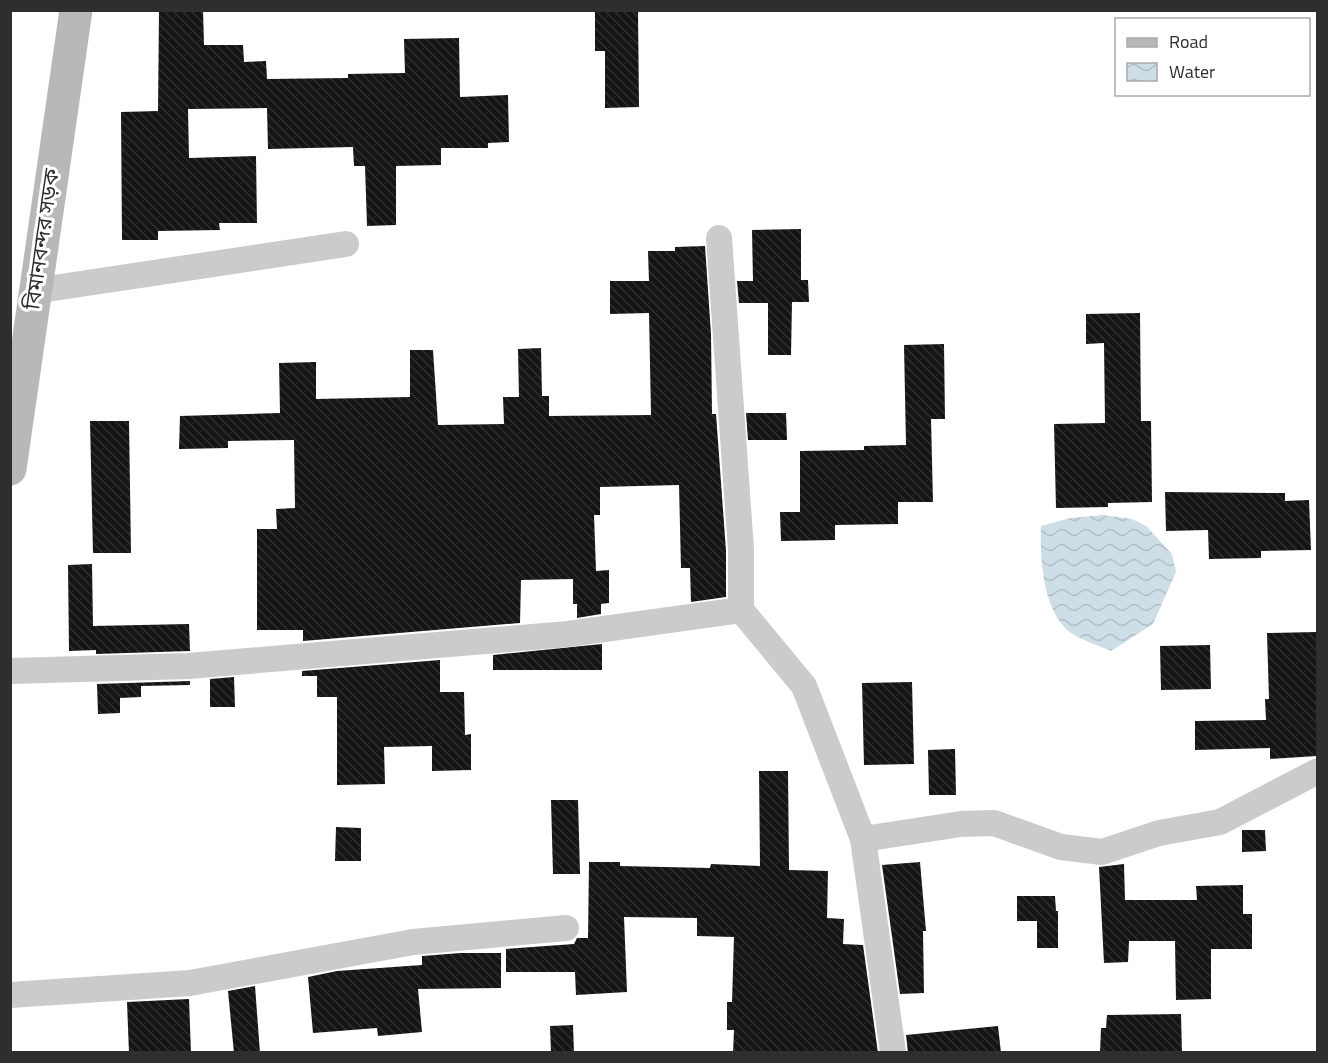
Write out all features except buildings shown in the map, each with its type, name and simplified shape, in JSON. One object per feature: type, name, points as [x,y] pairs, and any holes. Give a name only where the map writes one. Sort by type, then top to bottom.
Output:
[{"type":"main road","name":"বিমানবন্দর সড়ক","points":[[10,469],[76,10]]},
{"type":"street","points":[[719,238],[741,550],[741,610],[804,686],[863,839],[893,1053]]},
{"type":"street","points":[[34,291],[346,244]]},
{"type":"street","points":[[10,671],[189,666],[568,634],[741,610]]},
{"type":"street","points":[[863,839],[961,824],[994,823],[1061,847],[1102,852],[1159,833],[1220,822],[1317,771]]},
{"type":"street","points":[[10,994],[190,983],[413,942],[566,928]]},
{"type":"water","points":[[1103,515],[1132,519],[1146,526],[1172,554],[1176,572],[1153,624],[1111,651],[1074,635],[1057,618],[1047,593],[1041,552],[1041,526],[1070,518]]}]
